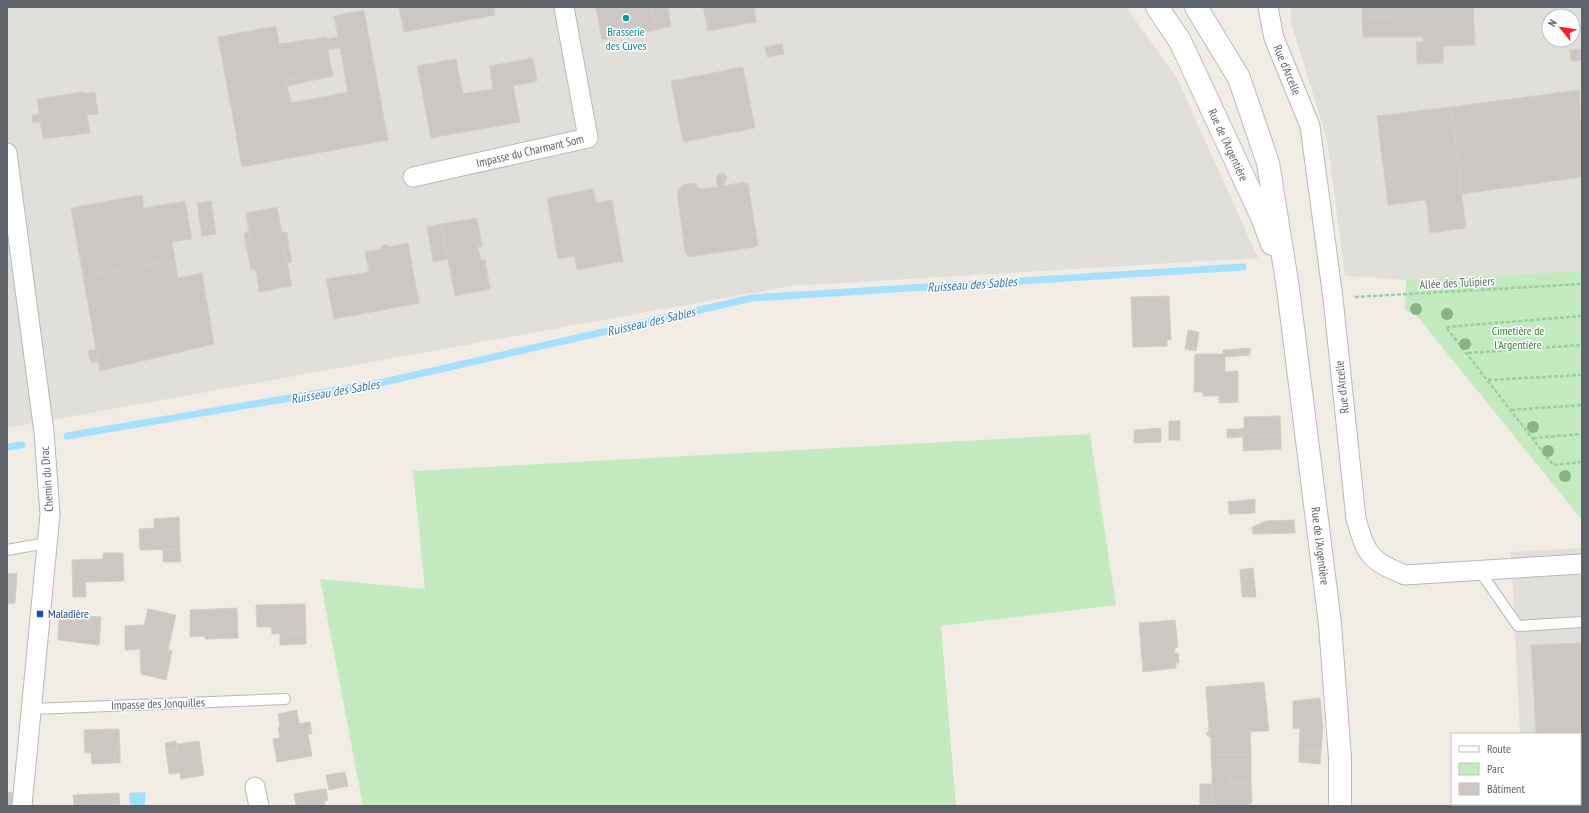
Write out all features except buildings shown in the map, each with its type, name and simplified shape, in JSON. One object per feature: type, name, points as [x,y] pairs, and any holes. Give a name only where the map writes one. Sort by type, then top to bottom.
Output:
[{"type":"main road","name":"Rue de l'Argentière","points":[[1157,7],[1180,41],[1262,218],[1288,288]]},
{"type":"main road","name":"Rue de l'Argentière","points":[[1196,7],[1239,78],[1268,163],[1288,288],[1330,624],[1340,758],[1340,806]]},
{"type":"street","name":"Impasse du Charmant Som","points":[[413,177],[588,138],[564,7]]},
{"type":"street","name":"Rue d'Arcelle","points":[[1268,7],[1274,38],[1310,126],[1333,298],[1356,519],[1365,548],[1380,565],[1405,575],[1582,564]]},
{"type":"street","name":"Chemin du Drac","points":[[7,153],[44,432],[50,514],[22,806]]},
{"type":"street","points":[[255,788],[259,806]]},
{"type":"lane","points":[[7,550],[47,543]]},
{"type":"lane","points":[[1480,570],[1518,626],[1582,622]]},
{"type":"lane","name":"Impasse des Jonquilles","points":[[32,709],[285,699]]},
{"type":"path","name":"Allée des Tulipiers","points":[[1333,298],[1582,284]]},
{"type":"path","points":[[1582,316],[1446,327],[1553,465],[1582,462]]},
{"type":"path","points":[[1467,353],[1582,345]]},
{"type":"path","points":[[1488,380],[1582,375]]},
{"type":"path","points":[[1511,410],[1582,405]]},
{"type":"path","points":[[1533,438],[1582,434]]},
{"type":"shaded area","points":[[7,7],[1126,7],[1177,78],[1258,258],[791,286],[7,428]]},
{"type":"shaded area","points":[[1290,7],[1582,7],[1582,271],[1406,280],[1345,276],[1327,140],[1291,22]]},
{"type":"shaded area","points":[[1582,548],[1582,806],[1454,806],[1581,805],[1581,733],[1520,733],[1511,552]]},
{"type":"green space","name":"Cimetière de l'Argentière","points":[[1582,271],[1582,520],[1416,315],[1405,310],[1406,280]]},
{"type":"green space","points":[[1090,434],[1116,605],[941,626],[956,806],[363,806],[320,579],[425,589],[413,471]]},
{"type":"water","points":[[145,792],[145,806],[130,806],[129,793]]},
{"type":"waterway","name":"Ruisseau des Sables","points":[[67,436],[384,382],[752,298],[1243,267]]},
{"type":"waterway","name":"Ruisseau des Sables","points":[[7,447],[22,445]]},
{"type":"place","name":"Brasserie des Cuves","points":[[626,18]]},
{"type":"place","name":"Maladière","points":[[40,614]]}]
